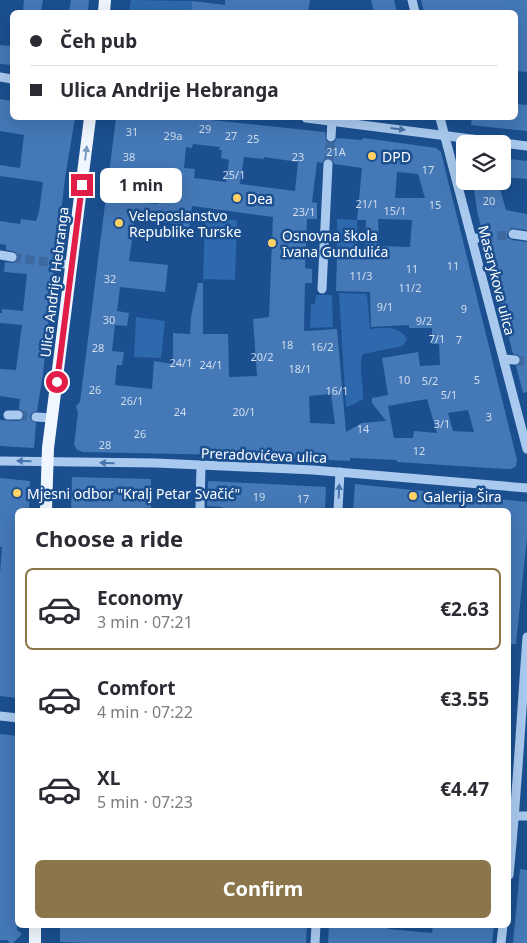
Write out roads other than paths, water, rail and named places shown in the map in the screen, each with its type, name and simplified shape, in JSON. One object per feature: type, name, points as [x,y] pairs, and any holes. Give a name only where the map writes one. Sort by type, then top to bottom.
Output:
[{"type":"main road","name":"Ulica Andrije Hebranga","points":[[46,508],[47,462],[90,120]]},
{"type":"main road","points":[[35,928],[35,943]]},
{"type":"street","points":[[323,120],[527,146]]},
{"type":"street","name":"Masarykova ulica","points":[[441,120],[527,449]]},
{"type":"street","points":[[331,137],[332,121]]},
{"type":"street","points":[[322,289],[328,164]]},
{"type":"street","points":[[513,234],[527,236]]},
{"type":"street","points":[[472,238],[484,238]]},
{"type":"street","points":[[0,255],[12,256]]},
{"type":"street","points":[[55,263],[72,265]]},
{"type":"street","points":[[504,359],[515,360]]},
{"type":"street","points":[[36,417],[52,418]]},
{"type":"street","name":"Preradovićeva ulica","points":[[0,461],[201,466],[340,472],[527,488]]},
{"type":"street","points":[[200,508],[201,466]]},
{"type":"street","points":[[338,508],[340,472]]},
{"type":"street","points":[[511,836],[527,637]]},
{"type":"street","points":[[0,716],[15,718]]},
{"type":"street","points":[[512,816],[527,816]]},
{"type":"street","points":[[315,943],[316,928]]},
{"type":"street","points":[[502,943],[503,928]]},
{"type":"tunnel","points":[[328,164],[331,137]]},
{"type":"tunnel","points":[[484,238],[513,234]]},
{"type":"tunnel","points":[[12,257],[55,263]]},
{"type":"tunnel","points":[[515,360],[527,362]]},
{"type":"tunnel","points":[[18,415],[36,417]]},
{"type":"place","name":"DPD","points":[[372,156]]},
{"type":"place","name":"Dea","points":[[237,198]]},
{"type":"place","name":"Veleposlanstvo Republike Turske","points":[[119,223]]},
{"type":"place","name":"Osnovna škola Ivana Gundulića","points":[[272,243]]},
{"type":"place","name":"Mjesni odbor \"Kralj Petar Svačić\"","points":[[17,493]]},
{"type":"place","name":"Galerija Šira","points":[[413,496]]}]
